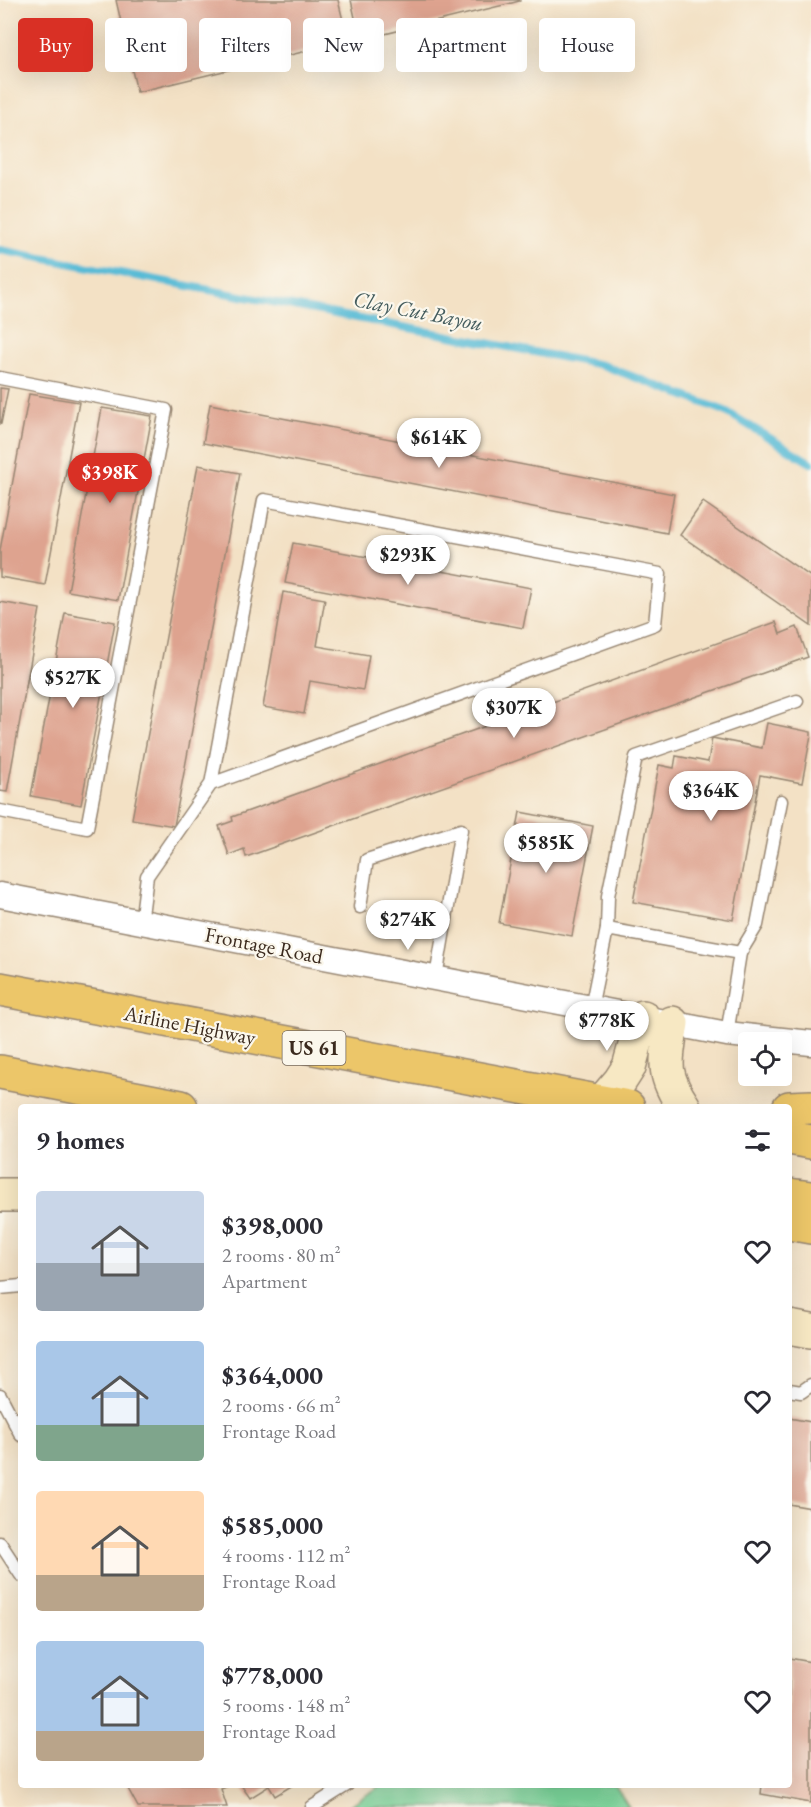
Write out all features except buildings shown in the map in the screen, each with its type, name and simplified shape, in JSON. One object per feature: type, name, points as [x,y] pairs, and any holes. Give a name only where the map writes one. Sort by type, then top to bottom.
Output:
[{"type":"highway","name":"Airline Highway","points":[[0,989],[610,1104]]},
{"type":"highway","points":[[0,1072],[166,1104]]},
{"type":"highway","points":[[792,1108],[811,1107]]},
{"type":"highway","points":[[792,1139],[811,1142]]},
{"type":"highway","points":[[792,1195],[811,1198]]},
{"type":"highway","points":[[792,1224],[811,1227]]},
{"type":"street","name":"Frontage Road","points":[[0,895],[727,1034],[811,1043]]},
{"type":"street","points":[[615,1104],[620,1081],[657,1020]]},
{"type":"street","points":[[657,1020],[667,1055],[667,1074],[671,1088],[682,1104]]},
{"type":"street","points":[[0,1195],[18,1195]]},
{"type":"street","points":[[792,1328],[811,1331]]},
{"type":"lane","points":[[0,378],[166,410],[87,828],[0,811]]},
{"type":"lane","points":[[141,922],[147,876],[211,784],[264,500],[660,574],[655,624],[211,784]]},
{"type":"lane","points":[[591,1008],[607,929],[608,896],[636,757],[796,701]]},
{"type":"lane","points":[[727,1034],[740,953],[757,925],[781,801]]},
{"type":"lane","points":[[360,907],[367,860],[461,830],[436,977]]},
{"type":"lane","points":[[607,929],[740,953]]},
{"type":"lane","points":[[0,1288],[18,1286]]},
{"type":"lane","points":[[792,1390],[801,1392],[811,1385]]},
{"type":"lane","points":[[0,1395],[18,1429]]},
{"type":"lane","points":[[0,1543],[18,1570]]},
{"type":"lane","points":[[312,1807],[342,1788]]},
{"type":"green space","points":[[377,1788],[617,1788],[629,1807],[347,1807]]},
{"type":"waterway","name":"Clay Cut Bayou","points":[[0,250],[602,365],[725,411],[811,463]]}]
